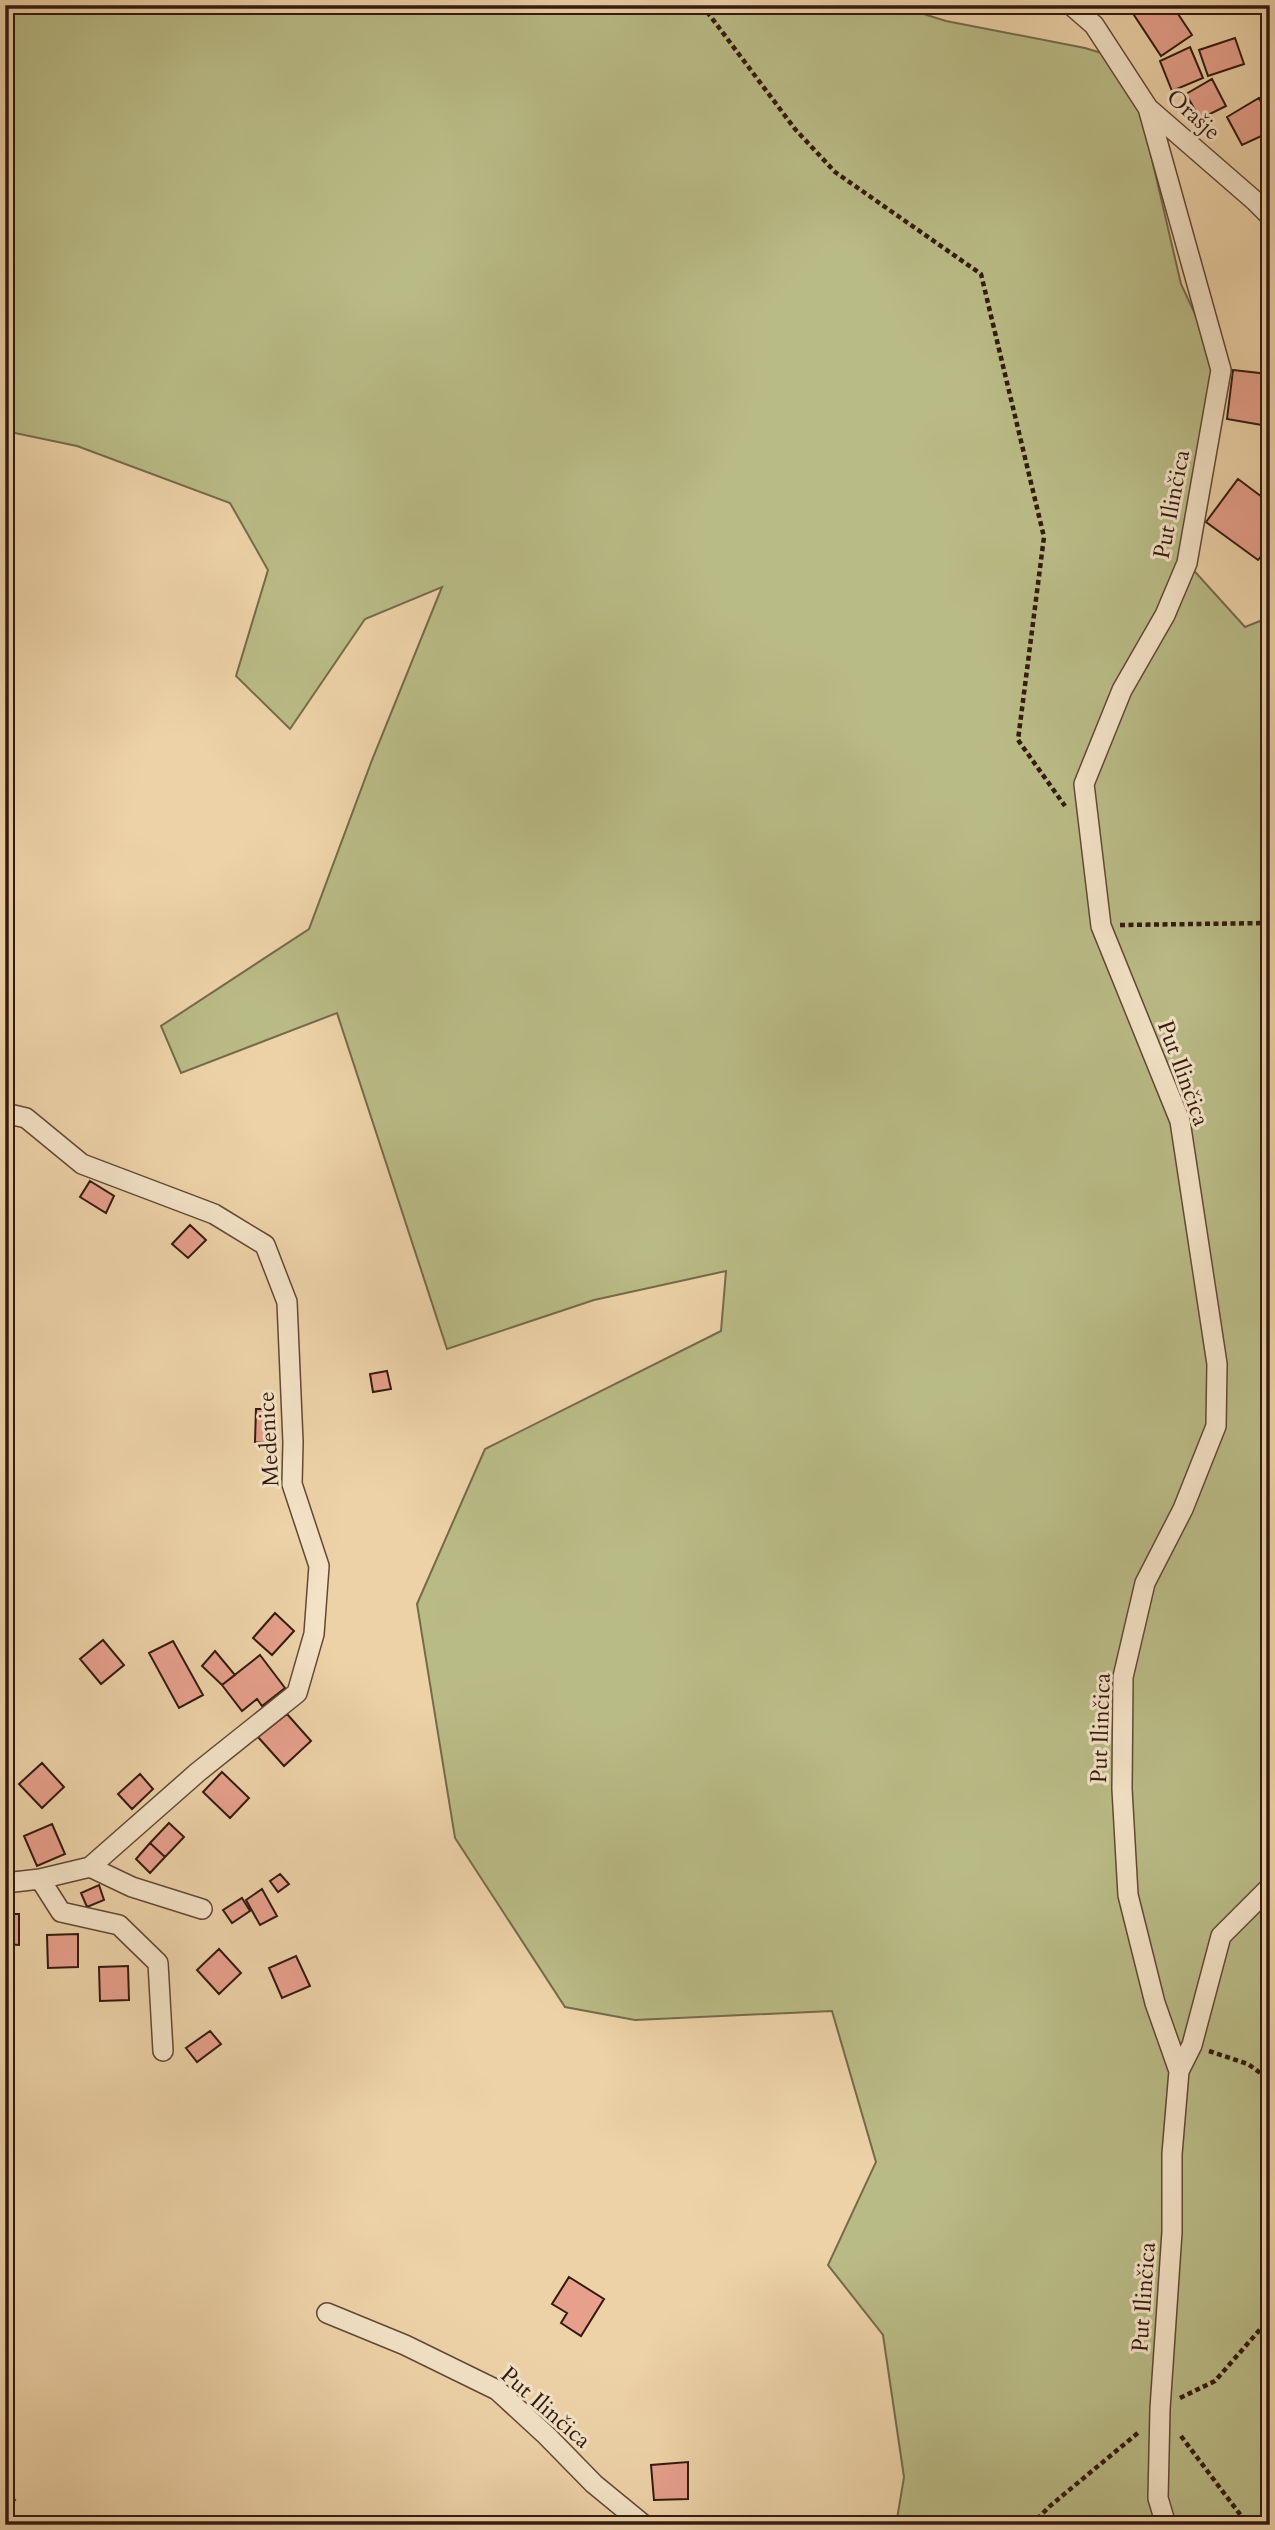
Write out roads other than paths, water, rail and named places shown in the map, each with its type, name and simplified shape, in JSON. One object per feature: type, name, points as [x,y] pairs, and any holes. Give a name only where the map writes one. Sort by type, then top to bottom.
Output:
[{"type":"street","name":"Orašje","points":[[1071,5],[1094,25],[1148,108],[1270,216]]},
{"type":"street","name":"Put Ilinčica","points":[[1148,108],[1221,370],[1186,563],[1165,615],[1122,690],[1084,784],[1101,926],[1180,1121],[1217,1364],[1216,1426],[1183,1509],[1145,1583],[1123,1677],[1122,1789],[1128,1895],[1155,2003],[1179,2071]]},
{"type":"street","name":"Medenice","points":[[5,1113],[26,1118],[82,1164],[214,1214],[265,1245],[286,1302],[293,1441],[292,1484],[318,1566],[314,1634],[297,1693],[198,1772],[90,1867],[40,1879],[5,1883]]},
{"type":"street","points":[[90,1867],[132,1887],[202,1909]]},
{"type":"street","points":[[40,1879],[61,1912],[118,1925],[158,1963],[163,2050]]},
{"type":"street","name":"Put Ilinčica","points":[[1166,2525],[1158,2498],[1160,2409],[1172,2232],[1171,2154],[1179,2071],[1192,2045],[1221,1936],[1270,1888]]},
{"type":"street","name":"Put Ilinčica","points":[[327,2313],[405,2345],[497,2390],[594,2484],[643,2525]]}]
